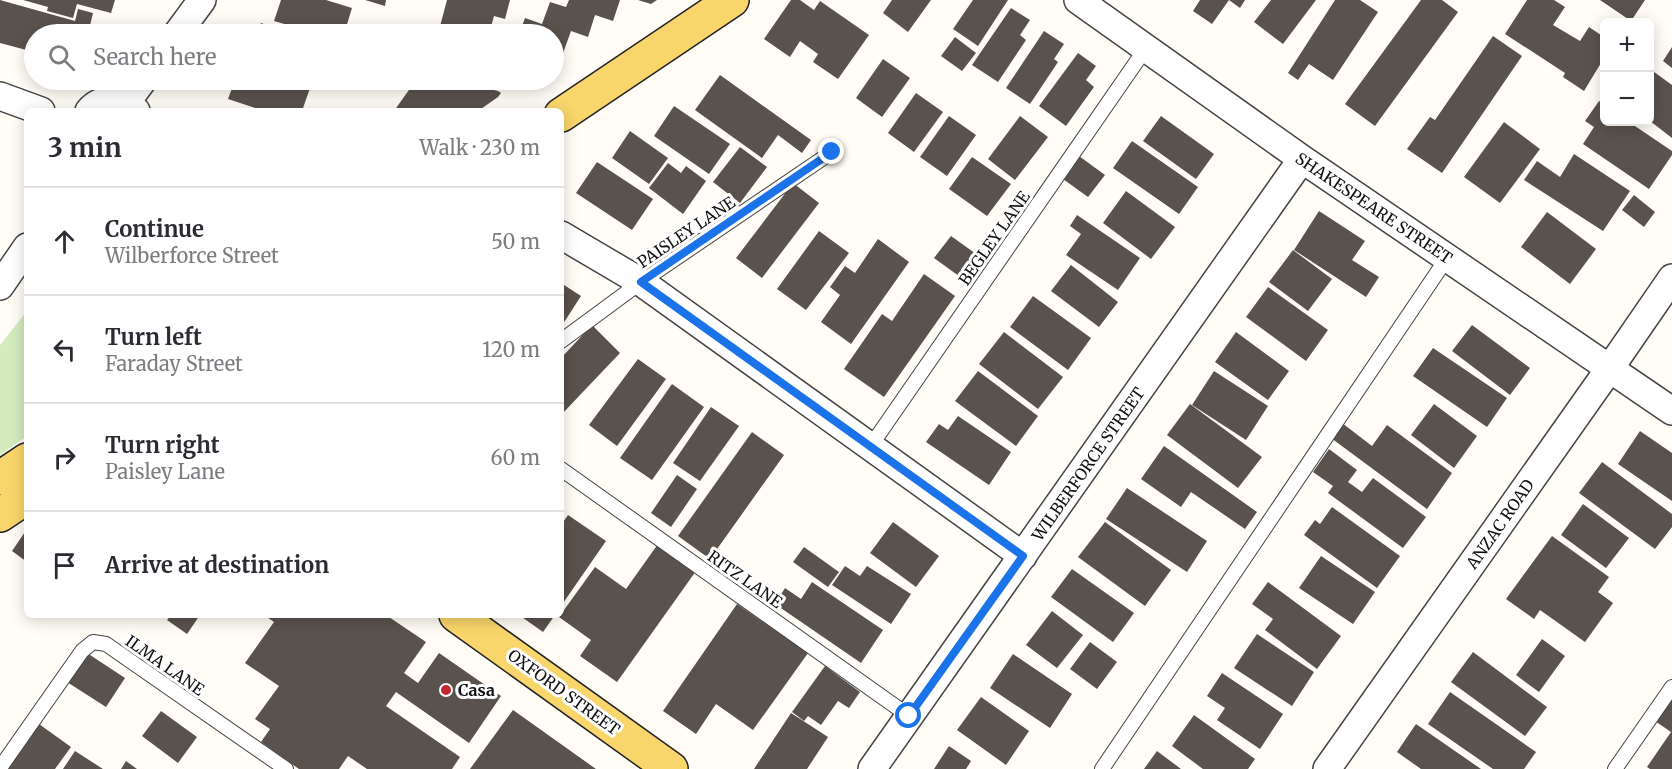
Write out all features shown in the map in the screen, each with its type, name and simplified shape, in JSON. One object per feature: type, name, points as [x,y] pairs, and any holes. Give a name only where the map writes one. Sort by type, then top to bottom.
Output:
[{"type":"main road","points":[[564,114],[732,0]]},
{"type":"main road","points":[[0,478],[24,462]]},
{"type":"main road","points":[[0,515],[24,499]]},
{"type":"main road","name":"OXFORD STREET","points":[[460,618],[671,769]]},
{"type":"street","points":[[184,24],[202,0]]},
{"type":"street","name":"SHAKESPEARE STREET","points":[[1078,0],[1302,159],[1672,411]]},
{"type":"street","points":[[91,108],[115,100],[131,107],[139,90]]},
{"type":"street","points":[[0,96],[33,108]]},
{"type":"street","name":"WILBERFORCE STREET","points":[[872,769],[1302,159]]},
{"type":"street","points":[[564,237],[641,282],[1023,556]]},
{"type":"street","points":[[0,286],[24,251]]},
{"type":"street","name":"ANZAC ROAD","points":[[1327,769],[1672,279]]},
{"type":"lane","name":"BEGLEY LANE","points":[[870,447],[1146,48]]},
{"type":"lane","name":"PAISLEY LANE","points":[[564,339],[641,282],[832,152]]},
{"type":"lane","points":[[1102,769],[1447,258]]},
{"type":"lane","name":"RITZ LANE","points":[[564,471],[909,716]]},
{"type":"lane","name":"ILMA LANE","points":[[0,768],[82,651],[93,642],[106,644],[286,769]]},
{"type":"lane","points":[[1615,769],[1672,687]]},
{"type":"green space","points":[[24,315],[24,438],[0,455],[0,345]]},
{"type":"building","points":[[0,0],[75,21],[78,9],[93,13],[90,24],[24,24],[24,49],[0,43]]},
{"type":"building","points":[[23,0],[115,0],[111,13],[77,4],[73,18],[47,11],[48,7]]},
{"type":"building","points":[[281,0],[326,0],[352,8],[347,24],[284,24],[274,21]]},
{"type":"building","points":[[365,0],[386,0],[385,6]]},
{"type":"building","points":[[447,0],[510,0],[505,19],[494,16],[492,24],[441,24]]},
{"type":"building","points":[[569,0],[620,0],[613,21],[595,15],[588,37],[571,31],[564,50],[564,24],[542,24],[550,2],[566,7]]},
{"type":"building","points":[[638,0],[657,0],[651,4]]},
{"type":"building","points":[[791,0],[800,0],[814,10],[820,1],[869,35],[838,79],[813,62],[818,54],[800,41],[790,57],[764,39]]},
{"type":"building","points":[[892,0],[931,0],[908,32],[883,13]]},
{"type":"building","points":[[973,0],[1008,0],[978,46],[953,29]]},
{"type":"building","points":[[1200,0],[1229,0],[1212,24],[1193,11]]},
{"type":"building","points":[[1229,0],[1245,0],[1240,8]]},
{"type":"building","points":[[1271,0],[1316,0],[1283,44],[1254,22]]},
{"type":"building","points":[[1335,0],[1360,0],[1378,12],[1333,80],[1309,64],[1298,80],[1288,73]]},
{"type":"building","points":[[1421,0],[1442,0],[1458,12],[1375,126],[1345,104]]},
{"type":"building","points":[[1527,0],[1554,0],[1565,7],[1553,25],[1580,41],[1589,27],[1600,34],[1600,65],[1584,91],[1563,77],[1565,73],[1505,34]]},
{"type":"building","points":[[1600,0],[1645,0],[1633,18],[1627,18]]},
{"type":"building","points":[[1011,8],[1030,20],[1020,35],[1026,40],[998,82],[972,65]]},
{"type":"building","points":[[525,18],[542,24],[523,24]]},
{"type":"building","points":[[1044,31],[1064,44],[1054,59],[1058,62],[1030,104],[1006,88]]},
{"type":"building","points":[[1493,36],[1522,56],[1442,173],[1407,149],[1430,117],[1435,120]]},
{"type":"building","points":[[955,37],[976,53],[962,71],[941,56]]},
{"type":"building","points":[[1672,47],[1672,68],[1663,61]]},
{"type":"building","points":[[1078,53],[1096,66],[1086,80],[1094,87],[1066,126],[1039,106]]},
{"type":"building","points":[[883,59],[910,78],[882,117],[856,98]]},
{"type":"building","points":[[1654,72],[1672,85],[1672,138],[1654,124]]},
{"type":"building","points":[[720,75],[811,140],[802,153],[778,135],[762,158],[695,110]]},
{"type":"building","points":[[231,90],[309,90],[303,108],[255,108],[228,99]]},
{"type":"building","points":[[409,90],[494,90],[501,93],[482,108],[396,108]]},
{"type":"building","points":[[916,93],[943,112],[914,152],[888,133]]},
{"type":"building","points":[[1599,101],[1600,126],[1635,126],[1672,151],[1672,155],[1649,189],[1583,144],[1594,127],[1585,121]]},
{"type":"building","points":[[674,106],[730,144],[709,174],[654,136]]},
{"type":"building","points":[[949,116],[976,135],[947,176],[920,157]]},
{"type":"building","points":[[1020,116],[1048,137],[1015,180],[988,159]]},
{"type":"building","points":[[1161,116],[1214,154],[1196,179],[1143,141]]},
{"type":"building","points":[[1504,122],[1540,149],[1500,203],[1464,177]]},
{"type":"building","points":[[630,131],[668,158],[649,184],[612,158]]},
{"type":"building","points":[[1132,141],[1198,187],[1179,214],[1113,168]]},
{"type":"building","points":[[740,147],[767,167],[740,203],[713,182]]},
{"type":"building","points":[[1574,154],[1630,191],[1603,231],[1524,180],[1537,161],[1560,177]]},
{"type":"building","points":[[1079,156],[1105,175],[1088,197],[1063,179]]},
{"type":"building","points":[[972,157],[1011,184],[987,216],[949,189]]},
{"type":"building","points":[[597,162],[653,199],[632,230],[576,193]]},
{"type":"building","points":[[668,163],[681,173],[686,166],[706,181],[683,214],[649,188]]},
{"type":"building","points":[[793,183],[819,203],[762,278],[736,258]]},
{"type":"building","points":[[1126,191],[1175,227],[1151,259],[1103,223]]},
{"type":"building","points":[[1634,195],[1655,212],[1644,227],[1622,210]]},
{"type":"building","points":[[1319,211],[1365,241],[1352,260],[1379,277],[1366,297],[1294,250]]},
{"type":"building","points":[[1547,212],[1596,249],[1570,284],[1521,247]]},
{"type":"building","points":[[1077,215],[1140,258],[1118,290],[1066,255],[1081,234],[1070,226]]},
{"type":"building","points":[[819,231],[849,253],[806,310],[777,289]]},
{"type":"building","points":[[951,236],[979,256],[963,279],[934,258]]},
{"type":"building","points":[[878,239],[909,262],[851,344],[821,322],[840,295],[830,287],[845,266],[855,273]]},
{"type":"building","points":[[1293,250],[1332,279],[1308,311],[1269,282]]},
{"type":"building","points":[[1071,265],[1118,302],[1099,327],[1051,291]]},
{"type":"building","points":[[924,274],[955,296],[884,397],[844,369],[882,314],[892,321]]},
{"type":"building","points":[[564,285],[581,296],[564,322]]},
{"type":"building","points":[[1268,287],[1328,330],[1306,361],[1246,317]]},
{"type":"building","points":[[1033,296],[1091,338],[1068,370],[1010,327]]},
{"type":"building","points":[[592,325],[620,353],[564,412],[564,355]]},
{"type":"building","points":[[1472,325],[1530,368],[1510,395],[1452,351]]},
{"type":"building","points":[[1004,332],[1063,377],[1038,409],[979,364]]},
{"type":"building","points":[[1236,332],[1289,371],[1268,400],[1215,362]]},
{"type":"building","points":[[1433,348],[1507,398],[1487,427],[1413,376]]},
{"type":"building","points":[[638,359],[666,379],[617,446],[589,425]]},
{"type":"building","points":[[978,371],[1038,416],[1016,446],[955,401]]},
{"type":"building","points":[[1214,371],[1268,406],[1246,440],[1192,405]]},
{"type":"building","points":[[672,384],[704,407],[652,480],[620,458]]},
{"type":"building","points":[[1190,404],[1262,457],[1238,488],[1167,435]]},
{"type":"building","points":[[1434,404],[1477,436],[1454,468],[1411,435]]},
{"type":"building","points":[[711,407],[739,426],[700,481],[673,463]]},
{"type":"building","points":[[958,416],[1011,452],[989,485],[926,442],[939,424],[948,430]]},
{"type":"building","points":[[1342,423],[1372,446],[1387,425],[1452,473],[1427,509],[1331,438]]},
{"type":"building","points":[[1640,431],[1672,453],[1672,501],[1618,464]]},
{"type":"building","points":[[752,432],[784,455],[710,559],[678,536]]},
{"type":"building","points":[[1164,446],[1257,512],[1245,529],[1191,492],[1181,507],[1141,479]]},
{"type":"building","points":[[1329,449],[1357,470],[1348,482],[1362,492],[1373,478],[1426,517],[1403,548],[1328,493],[1333,486],[1313,472]]},
{"type":"building","points":[[1602,462],[1672,514],[1672,527],[1655,549],[1579,493]]},
{"type":"building","points":[[677,475],[697,489],[671,527],[651,513]]},
{"type":"building","points":[[1127,488],[1207,541],[1187,572],[1106,519]]},
{"type":"building","points":[[1583,504],[1629,538],[1606,568],[1561,535]]},
{"type":"building","points":[[1332,507],[1400,556],[1377,588],[1304,535],[1315,520],[1320,524]]},
{"type":"building","points":[[568,515],[606,541],[564,602],[564,521]]},
{"type":"building","points":[[893,522],[939,556],[916,587],[870,553]]},
{"type":"building","points":[[1105,522],[1171,570],[1145,606],[1078,557]]},
{"type":"building","points":[[24,533],[24,560],[12,551]]},
{"type":"building","points":[[1552,536],[1609,577],[1598,592],[1613,603],[1585,642],[1540,610],[1534,619],[1506,599]]},
{"type":"building","points":[[658,544],[696,571],[617,682],[580,656],[591,640],[560,618],[564,618],[564,610],[595,567],[626,589]]},
{"type":"building","points":[[804,547],[839,572],[828,587],[793,562]]},
{"type":"building","points":[[1321,556],[1375,592],[1353,624],[1299,588]]},
{"type":"building","points":[[845,566],[860,576],[867,566],[911,594],[891,624],[832,585]]},
{"type":"building","points":[[1072,569],[1134,613],[1113,642],[1051,597]]},
{"type":"building","points":[[812,582],[883,630],[861,663],[775,604],[785,588],[801,599]]},
{"type":"building","points":[[1268,582],[1341,636],[1317,669],[1265,630],[1273,619],[1252,604]]},
{"type":"building","points":[[737,604],[808,653],[753,730],[716,704],[696,734],[663,711]]},
{"type":"building","points":[[1052,611],[1083,635],[1057,668],[1026,645]]},
{"type":"building","points":[[169,618],[198,618],[187,634],[167,620]]},
{"type":"building","points":[[268,618],[390,618],[426,642],[404,673],[418,683],[439,653],[501,696],[469,743],[396,692],[386,706],[460,757],[452,769],[367,769],[348,756],[339,769],[299,769],[261,742],[270,729],[255,719],[279,686],[245,663],[274,622]]},
{"type":"building","points":[[523,618],[553,618],[543,632]]},
{"type":"building","points":[[1257,634],[1314,672],[1292,706],[1234,668]]},
{"type":"building","points":[[1542,639],[1565,656],[1539,692],[1516,675]]},
{"type":"building","points":[[1090,642],[1117,662],[1097,689],[1070,669]]},
{"type":"building","points":[[1473,652],[1547,707],[1525,736],[1451,682]]},
{"type":"building","points":[[87,653],[125,678],[106,707],[67,682]]},
{"type":"building","points":[[1013,654],[1072,694],[1050,728],[990,688]]},
{"type":"building","points":[[825,666],[860,692],[849,708],[838,701],[821,725],[808,716],[804,721],[792,712]]},
{"type":"building","points":[[1222,673],[1283,714],[1260,749],[1217,720],[1225,708],[1207,696]]},
{"type":"building","points":[[1450,692],[1536,752],[1524,769],[1493,769],[1428,724]]},
{"type":"building","points":[[981,697],[1029,731],[1006,765],[957,730]]},
{"type":"building","points":[[1672,698],[1672,769],[1650,769],[1647,767],[1671,732],[1655,721]]},
{"type":"building","points":[[513,710],[596,769],[470,769]]},
{"type":"building","points":[[161,711],[197,737],[178,763],[142,736]]},
{"type":"building","points":[[791,713],[828,737],[807,769],[754,769]]},
{"type":"building","points":[[1194,715],[1255,759],[1248,769],[1203,769],[1172,746]]},
{"type":"building","points":[[39,724],[71,747],[55,769],[6,769]]},
{"type":"building","points":[[1416,724],[1481,769],[1421,769],[1397,752]]},
{"type":"building","points":[[949,746],[971,761],[966,769],[934,769]]},
{"type":"building","points":[[75,751],[103,769],[63,769]]},
{"type":"building","points":[[1157,751],[1181,769],[1144,769]]},
{"type":"building","points":[[126,761],[137,769],[121,769]]},
{"type":"place","name":"Casa","points":[[446,690]]},
{"type":"route","points":[[832,152],[641,282],[1023,556],[909,716]]}]
